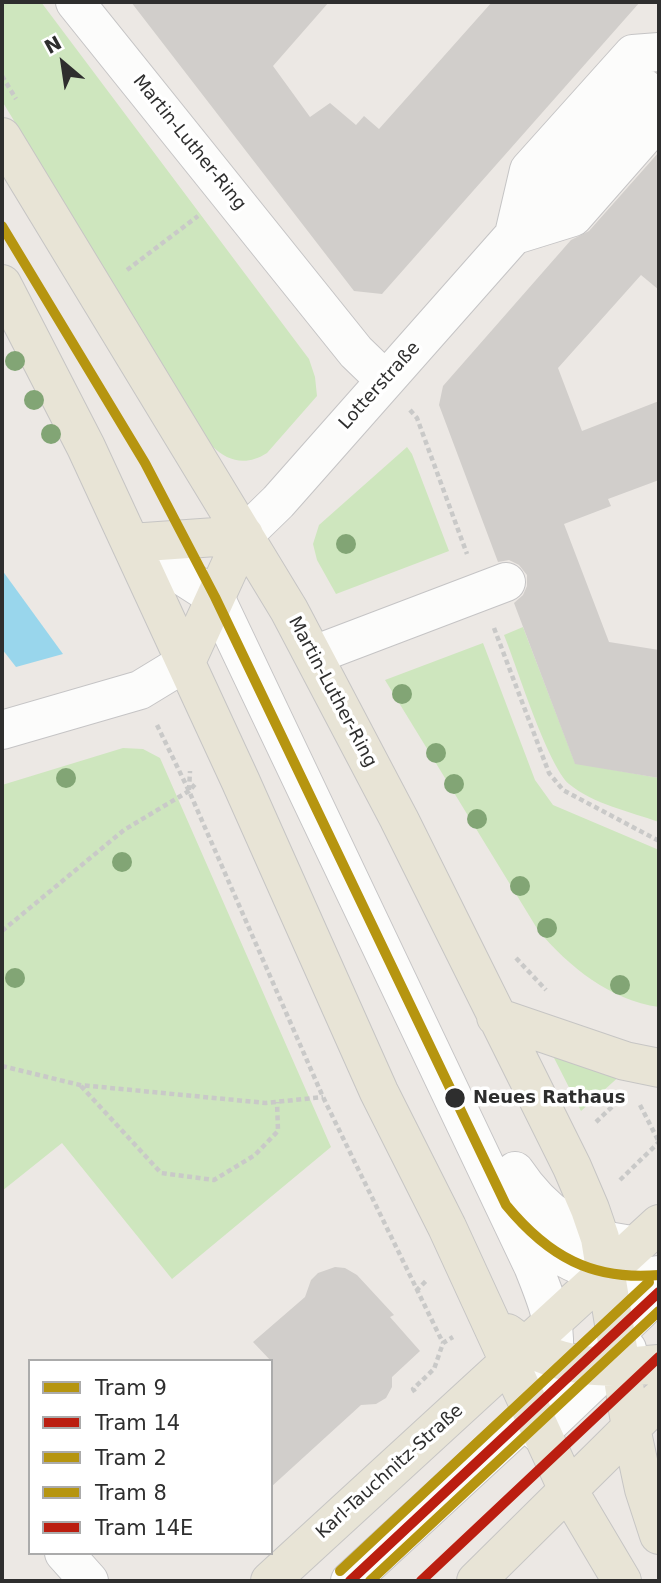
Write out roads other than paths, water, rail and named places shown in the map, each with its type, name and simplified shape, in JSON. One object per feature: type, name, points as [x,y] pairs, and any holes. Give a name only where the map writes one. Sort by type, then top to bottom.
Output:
[{"type":"main road","name":"Martin-Luther-Ring","points":[[2,137],[314,655],[399,819],[572,1167],[590,1209],[603,1256],[576,1352],[537,1422],[568,1490],[622,1581]]},
{"type":"main road","name":"Martin-Luther-Ring","points":[[2,284],[86,447],[379,1091],[447,1227],[489,1319],[576,1352],[631,1428],[659,1535]]},
{"type":"main road","points":[[131,543],[244,535],[186,662]]},
{"type":"main road","points":[[496,1017],[625,1062],[659,1068]]},
{"type":"main road","points":[[652,1238],[603,1256],[576,1352],[659,1364]]},
{"type":"main road","name":"Karl-Tauchnitz-Straße","points":[[270,1581],[576,1352]]},
{"type":"main road","points":[[475,1581],[659,1400]]},
{"type":"street","name":"Martin-Luther-Ring","points":[[75,2],[356,352],[386,380]]},
{"type":"street","name":"Lotterstraße","points":[[244,535],[278,502],[513,236],[529,170],[633,54],[659,52]]},
{"type":"street","points":[[513,236],[573,217],[652,103]]},
{"type":"street","points":[[131,543],[220,585],[506,1180],[550,1250],[576,1352]]},
{"type":"street","points":[[314,655],[506,582]]},
{"type":"street","points":[[2,730],[139,690],[186,662]]},
{"type":"street","points":[[506,1180],[525,1186],[551,1213],[580,1231],[603,1256],[647,1278],[659,1275]]},
{"type":"street","points":[[506,1180],[533,1266],[576,1352]]},
{"type":"street","points":[[550,1250],[571,1262],[603,1256]]},
{"type":"street","points":[[380,1581],[537,1422],[576,1352],[659,1292]]},
{"type":"street","points":[[576,1352],[659,1319]]},
{"type":"street","points":[[350,1581],[537,1422]]},
{"type":"street","points":[[66,1555],[89,1581]]},
{"type":"water","points":[[2,570],[63,654],[16,667],[2,649]]},
{"type":"tram line","name":"9","points":[[2,226],[145,463],[215,597],[506,1205],[538,1238],[573,1261],[613,1274],[659,1275]]},
{"type":"tram line","name":"8","points":[[340,1571],[649,1282]]},
{"type":"tram line","name":"14","points":[[350,1581],[659,1292]]},
{"type":"tram line","name":"2","points":[[370,1581],[659,1311]]},
{"type":"tram line","name":"14E","points":[[421,1581],[659,1357]]},
{"type":"place","name":"Neues Rathaus","points":[[455,1098]]}]
